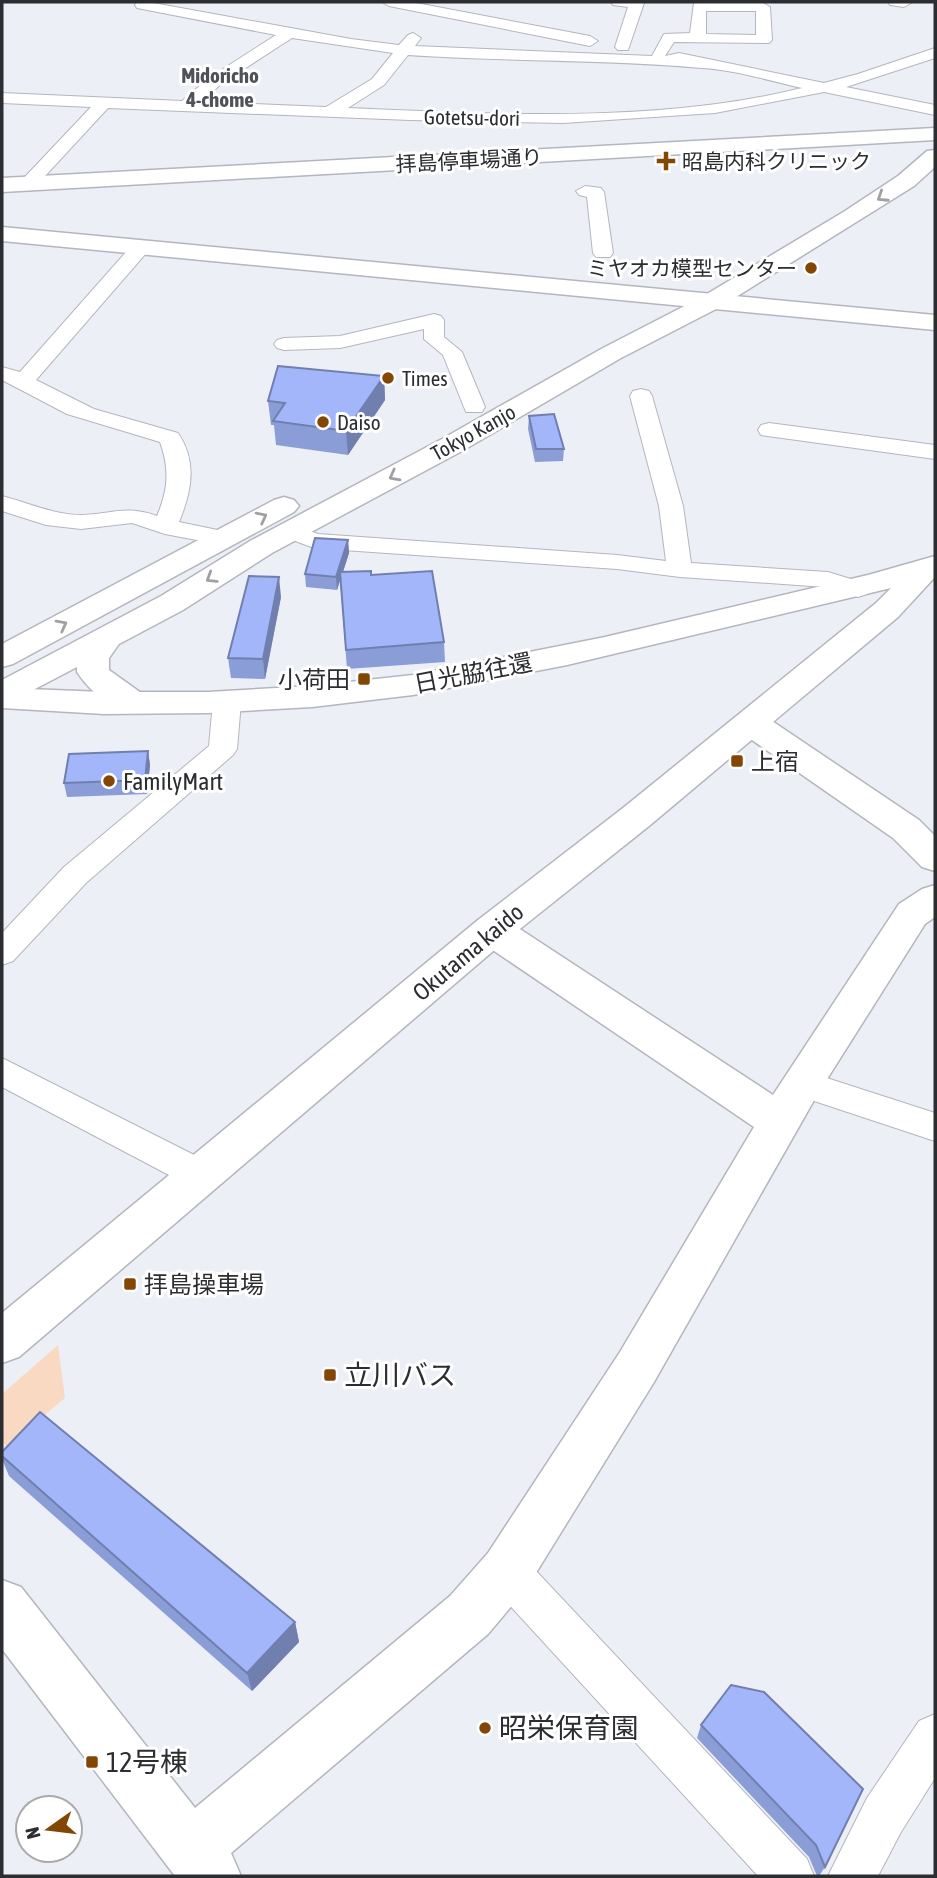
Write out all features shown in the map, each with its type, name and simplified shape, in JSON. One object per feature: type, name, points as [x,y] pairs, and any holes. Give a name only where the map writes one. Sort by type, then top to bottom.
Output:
[{"type":"main road","name":"拝島停車場通り","points":[[2,186],[935,134]]},
{"type":"main road","name":"Tokyo Kanjo","points":[[2,695],[172,603],[291,531],[452,445],[612,353],[887,174],[935,134]]},
{"type":"main road","name":"Tokyo Kanjo","points":[[2,657],[474,407],[697,300],[853,216],[906,181],[935,156]]},
{"type":"main road","points":[[2,234],[935,323]]},
{"type":"main road","name":"日光脇往還","points":[[2,695],[132,702],[227,702],[318,696],[416,684],[648,637],[858,589],[932,568]]},
{"type":"main road","name":"Okutama kaido","points":[[2,1342],[492,930],[751,723],[887,610],[932,568]]},
{"type":"main road","points":[[108,637],[93,658],[93,672],[105,685],[132,702]]},
{"type":"main road","points":[[751,723],[906,829],[935,858]]},
{"type":"main road","points":[[2,1606],[202,1862],[469,1615],[507,1572],[637,1367],[790,1102],[912,914],[935,898]]},
{"type":"main road","points":[[492,930],[790,1102]]},
{"type":"street","points":[[145,2],[142,5],[404,50],[698,63]]},
{"type":"street","points":[[389,2],[438,6],[698,63],[935,110]]},
{"type":"street","points":[[618,2],[637,3],[624,47]]},
{"type":"street","points":[[329,112],[378,82],[438,6]]},
{"type":"street","points":[[659,54],[668,37],[764,40],[763,7],[699,6],[698,37]]},
{"type":"street","points":[[187,106],[215,81],[290,32]]},
{"type":"street","name":"Gotetsu-dori","points":[[2,98],[503,118],[639,114],[721,106],[829,88],[910,59],[935,53]]},
{"type":"street","points":[[28,184],[105,103]]},
{"type":"street","points":[[585,191],[595,192],[603,253]]},
{"type":"street","points":[[24,381],[141,247]]},
{"type":"street","points":[[284,344],[340,342],[434,320],[434,340],[452,352],[474,407]]},
{"type":"street","points":[[2,373],[24,381],[48,397],[79,410],[170,438],[179,461],[181,488],[166,527]]},
{"type":"street","points":[[641,396],[671,506],[680,570]]},
{"type":"street","points":[[769,430],[935,452]]},
{"type":"street","points":[[2,503],[46,518],[81,522],[134,516],[166,527],[223,538]]},
{"type":"street","points":[[291,531],[314,541],[828,580],[858,589]]},
{"type":"street","points":[[2,953],[75,875],[223,749],[227,702]]},
{"type":"street","points":[[2,1071],[199,1174]]},
{"type":"street","points":[[790,1102],[935,1128]]},
{"type":"street","points":[[507,1572],[790,1876]]},
{"type":"street","points":[[852,1876],[884,1815],[935,1737]]},
{"type":"shaded area","points":[[58,1345],[65,1398],[7,1446],[2,1442],[2,1394]]},
{"type":"building","points":[[278,366],[384,376],[346,431],[273,421],[285,403],[268,401]]},
{"type":"building","points":[[554,414],[564,449],[536,449],[529,416]]},
{"type":"building","points":[[315,538],[348,540],[336,577],[305,574]]},
{"type":"building","points":[[371,571],[371,575],[432,571],[444,642],[346,650],[340,572]]},
{"type":"building","points":[[249,576],[279,577],[263,659],[228,658]]},
{"type":"building","points":[[148,751],[145,780],[64,783],[69,754]]},
{"type":"building","points":[[40,1412],[295,1622],[247,1673],[2,1456],[2,1452]]},
{"type":"building","points":[[731,1685],[764,1692],[863,1789],[825,1867],[816,1845],[701,1725]]},
{"type":"place","name":"昭島内科クリニック","points":[[666,161]]},
{"type":"place","name":"ミヤオカ模型センター","points":[[811,268]]},
{"type":"place","name":"Times","points":[[388,378]]},
{"type":"place","name":"Daiso","points":[[323,422]]},
{"type":"place","name":"小荷田","points":[[364,679]]},
{"type":"place","name":"上宿","points":[[737,761]]},
{"type":"place","name":"FamilyMart","points":[[109,781]]},
{"type":"place","name":"拝島操車場","points":[[130,1284]]},
{"type":"place","name":"立川バス","points":[[330,1375]]},
{"type":"place","name":"昭栄保育園","points":[[485,1728]]},
{"type":"place","name":"12号棟","points":[[92,1762]]},
{"type":"district","name":"Midoricho 4-chome","points":[[220,87]]}]
